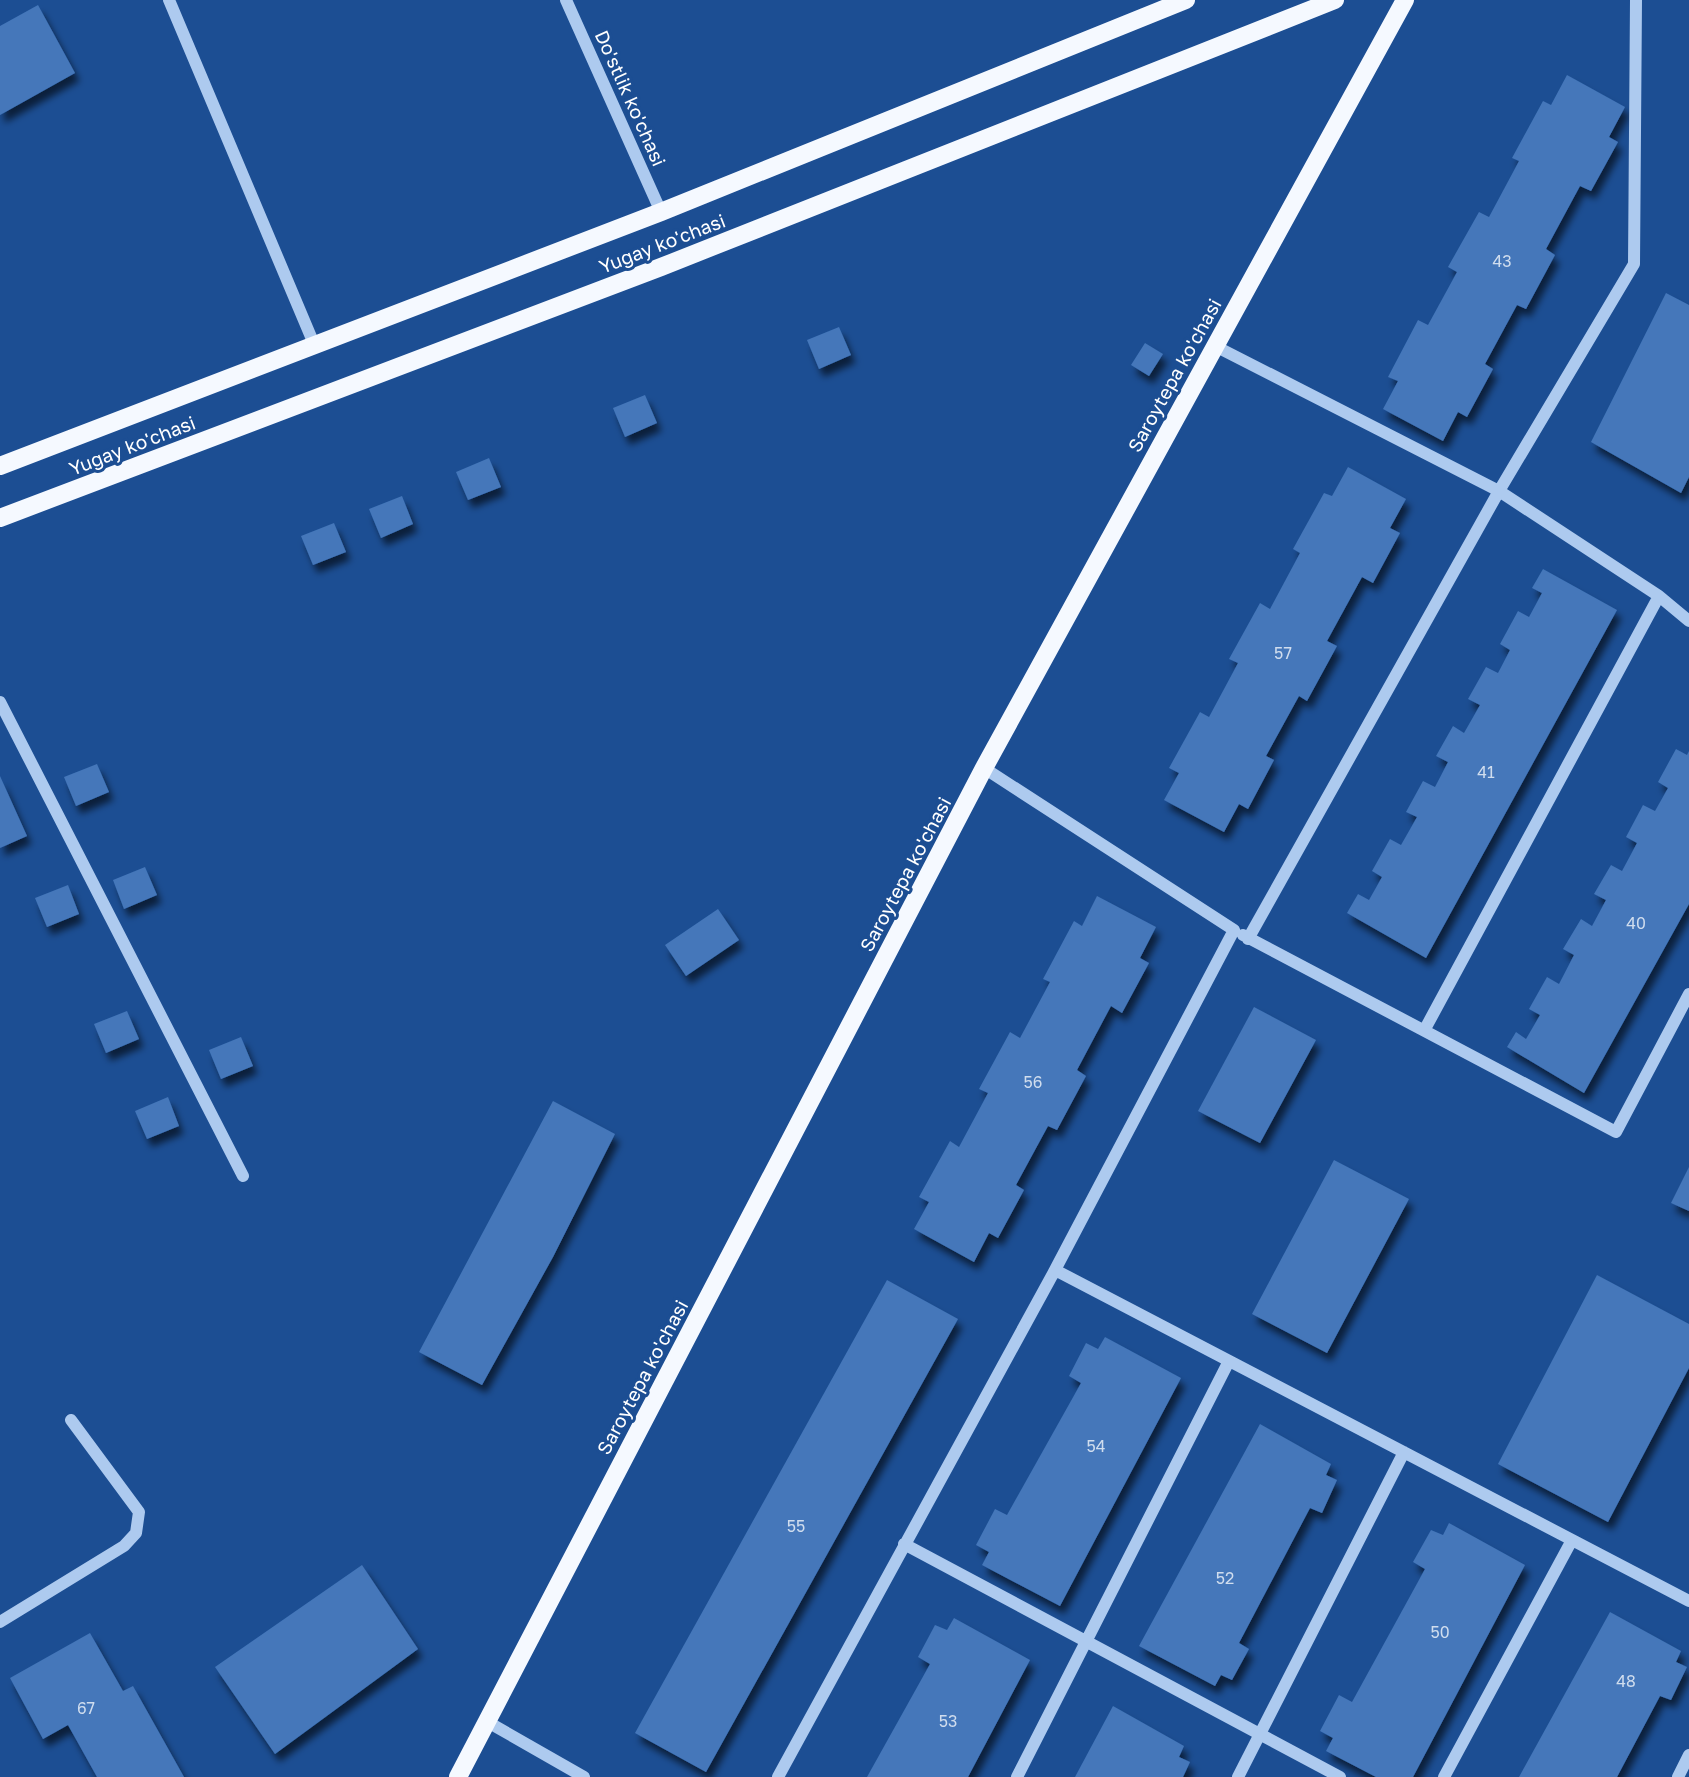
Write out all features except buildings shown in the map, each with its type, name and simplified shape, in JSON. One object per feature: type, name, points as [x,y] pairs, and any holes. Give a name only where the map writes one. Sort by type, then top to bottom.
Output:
[{"type":"main road","name":"Yugay ko'chasi","points":[[0,466],[661,212],[1186,0]]},
{"type":"main road","name":"Yugay ko'chasi","points":[[0,518],[661,267],[1335,0]]},
{"type":"main road","name":"Saroytepa ko'chasi","points":[[458,1777],[984,768],[1213,345],[1405,0]]},
{"type":"street","points":[[169,0],[314,344]]},
{"type":"street","name":"Do'stlik ko'chasi","points":[[566,0],[661,212]]},
{"type":"street","points":[[1248,939],[1499,491],[1634,264],[1636,0]]},
{"type":"street","points":[[1213,345],[1499,491],[1659,596],[1689,621]]},
{"type":"street","points":[[1425,1029],[1659,596]]},
{"type":"street","points":[[0,702],[243,1175]]},
{"type":"street","points":[[984,768],[1248,939],[1425,1029],[1616,1132],[1689,994]]},
{"type":"street","points":[[778,1777],[1055,1270],[1234,930]]},
{"type":"street","points":[[1055,1270],[1689,1601]]},
{"type":"street","points":[[1017,1777],[1230,1361]]},
{"type":"street","points":[[0,1622],[124,1546],[136,1533],[139,1512],[71,1420]]},
{"type":"street","points":[[1238,1777],[1404,1452]]},
{"type":"street","points":[[1444,1777],[1572,1539]]},
{"type":"street","points":[[904,1544],[1340,1777]]},
{"type":"street","points":[[486,1721],[584,1777]]},
{"type":"street","points":[[1678,1777],[1689,1755]]}]
